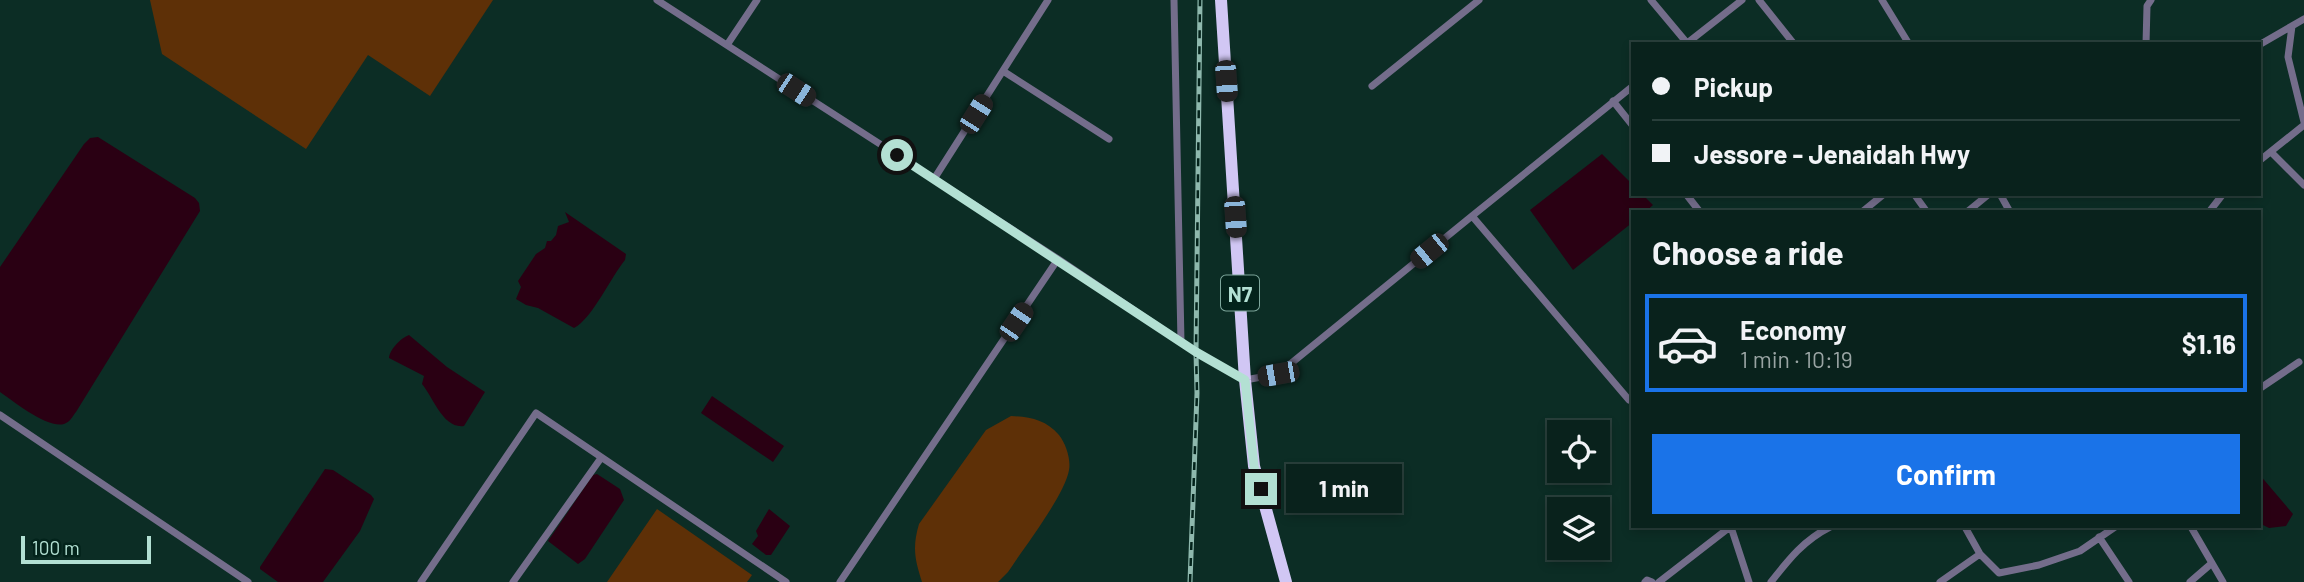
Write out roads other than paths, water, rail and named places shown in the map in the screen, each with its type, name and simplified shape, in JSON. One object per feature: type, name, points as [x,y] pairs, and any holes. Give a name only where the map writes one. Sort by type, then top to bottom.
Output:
[{"type":"highway","name":"N7","points":[[1221,0],[1245,380],[1254,466],[1286,582]]},
{"type":"street","points":[[657,0],[1058,259],[1181,342],[1245,380],[1278,374],[1631,88]]},
{"type":"street","points":[[727,45],[757,0]]},
{"type":"street","points":[[934,179],[1048,0]]},
{"type":"street","points":[[1174,0],[1181,342]]},
{"type":"street","points":[[1372,86],[1479,0]]},
{"type":"street","points":[[1651,0],[1686,42]]},
{"type":"street","points":[[1688,42],[1742,0]]},
{"type":"street","points":[[1759,0],[1792,42]]},
{"type":"street","points":[[1882,0],[1908,42]]},
{"type":"street","points":[[2146,42],[2147,6],[2151,0]]},
{"type":"street","points":[[2261,44],[2304,19]]},
{"type":"street","points":[[2261,160],[2304,124],[2288,57],[2292,26]]},
{"type":"street","points":[[1003,71],[1109,139]]},
{"type":"street","points":[[1613,101],[1631,124]]},
{"type":"street","points":[[2271,152],[2304,185]]},
{"type":"street","points":[[1688,196],[1698,210]]},
{"type":"street","points":[[1864,210],[1882,196]]},
{"type":"street","points":[[1969,210],[1987,196]]},
{"type":"street","points":[[2211,210],[2221,196]]},
{"type":"street","points":[[1472,216],[1631,399]]},
{"type":"street","points":[[840,582],[1058,259]]},
{"type":"street","points":[[2261,387],[2299,362]]},
{"type":"street","points":[[421,582],[536,413],[786,582]]},
{"type":"street","points":[[0,415],[248,582]]},
{"type":"street","points":[[513,582],[601,458]]},
{"type":"street","points":[[1659,582],[1730,528]]},
{"type":"street","points":[[1731,528],[1749,582]]},
{"type":"street","points":[[1771,582],[1792,554],[1811,536],[1828,528]]},
{"type":"street","points":[[1966,528],[1980,554],[1998,573],[2011,572],[2080,551],[2113,528]]},
{"type":"street","points":[[2192,528],[2222,582]]},
{"type":"street","points":[[2099,537],[2129,582]]},
{"type":"street","points":[[1940,582],[1980,554]]},
{"type":"street","points":[[2190,582],[2211,563]]},
{"type":"street","points":[[1645,582],[1652,582]]},
{"type":"railway","points":[[1190,582],[1197,393],[1200,0]]}]
